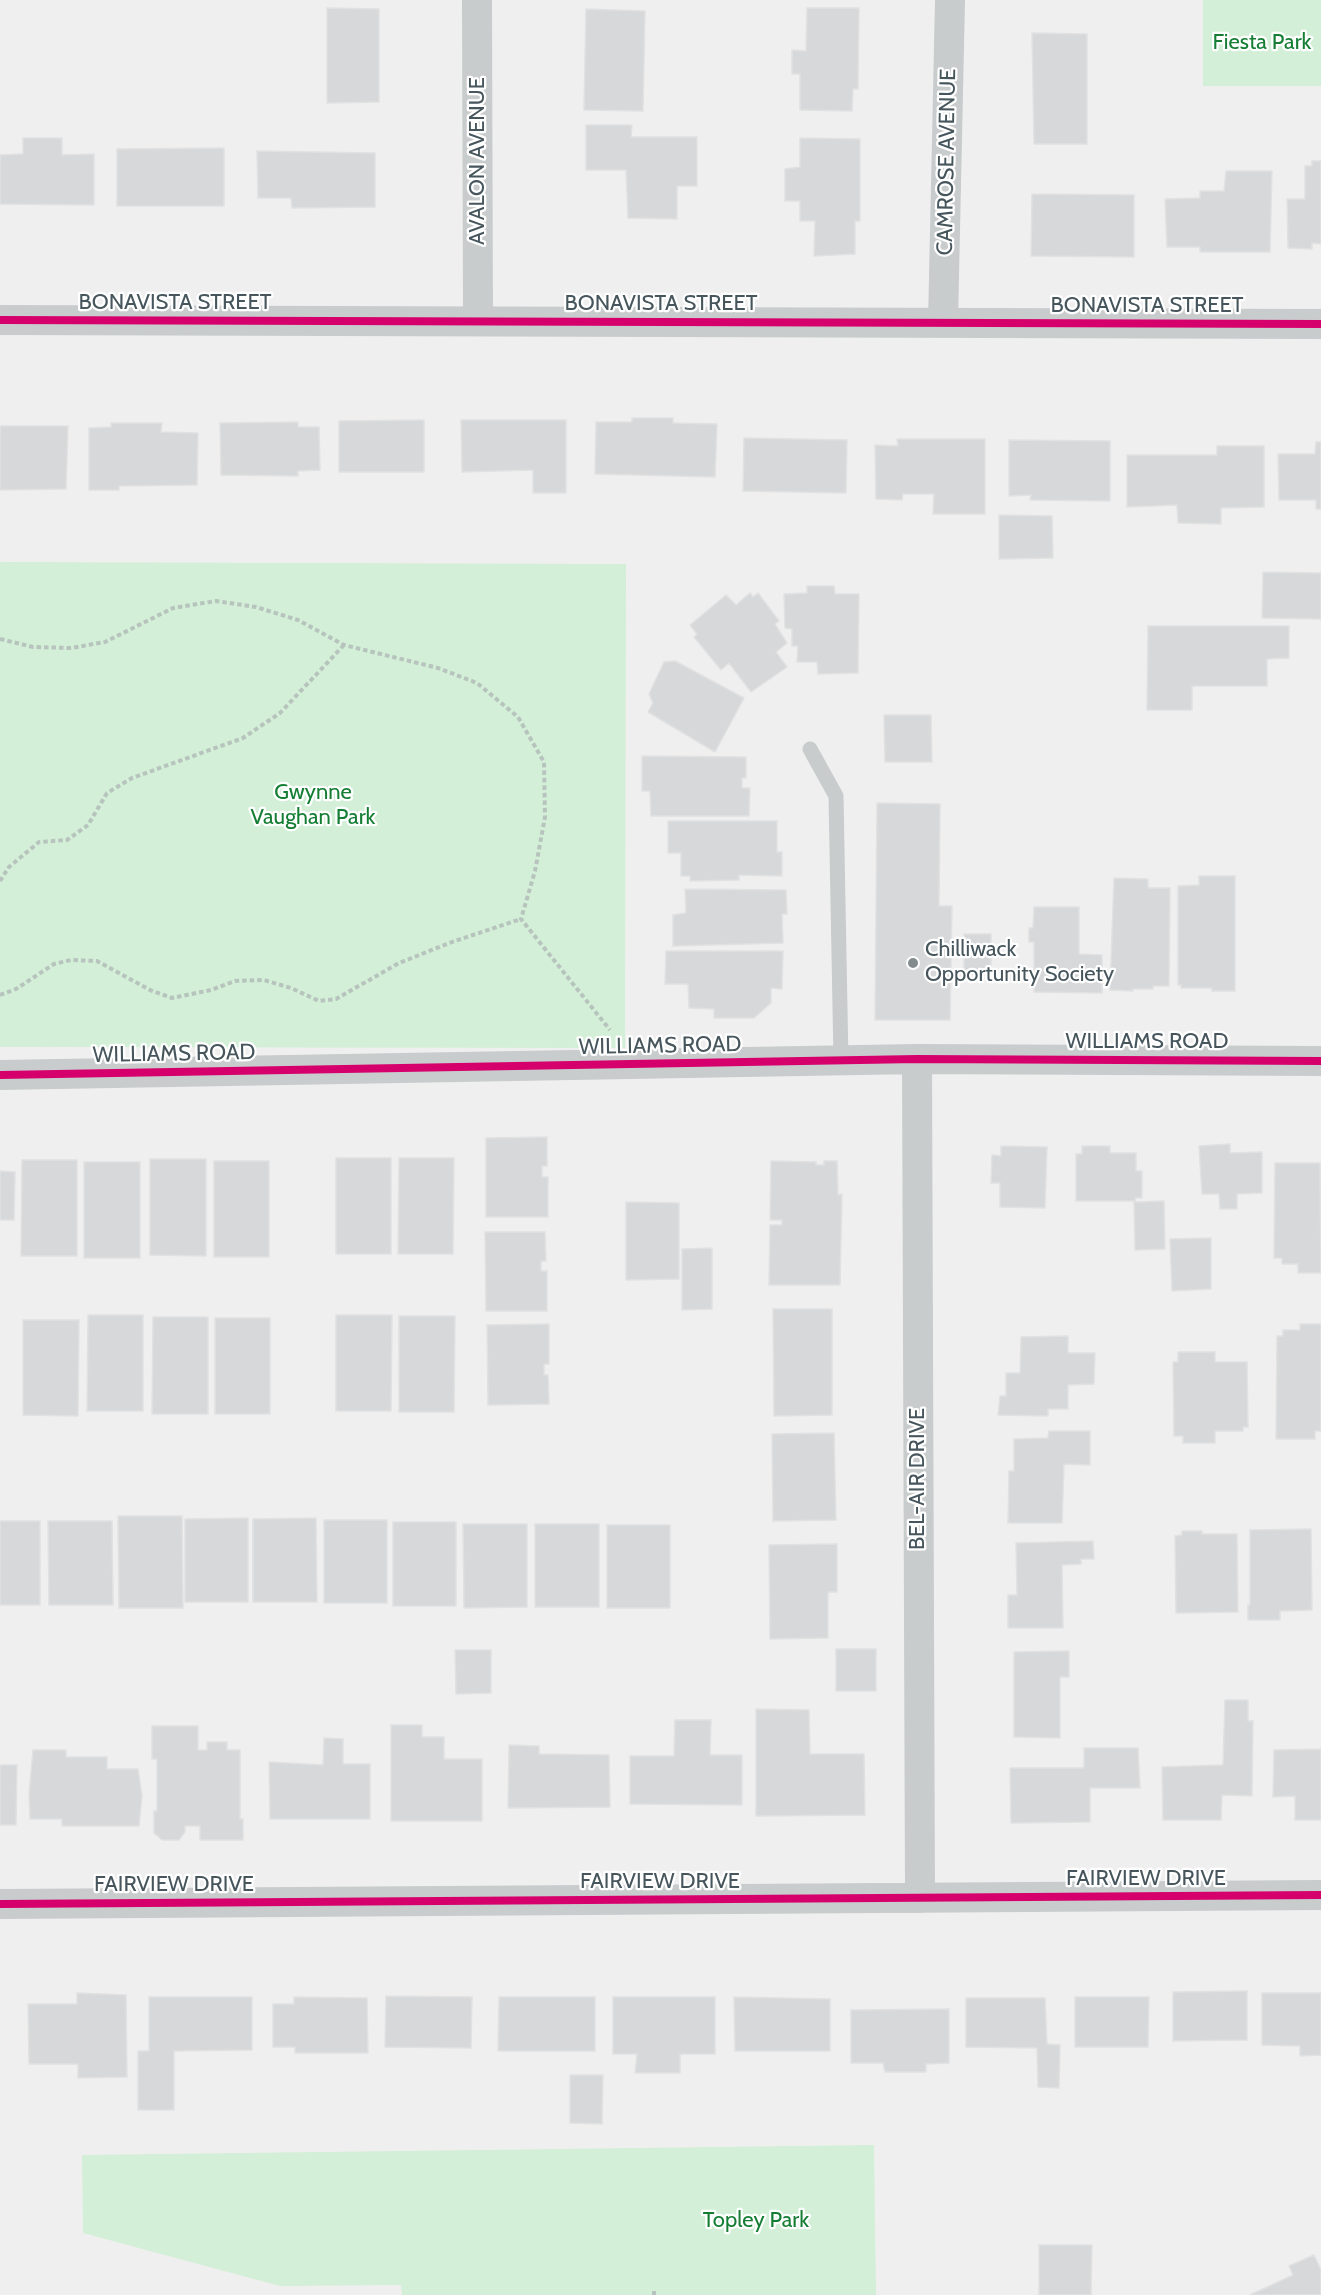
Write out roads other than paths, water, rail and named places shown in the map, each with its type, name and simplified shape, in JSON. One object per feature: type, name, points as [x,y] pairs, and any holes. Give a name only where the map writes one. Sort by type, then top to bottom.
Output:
[{"type":"street","name":"AVALON AVENUE","points":[[477,0],[478,321]]},
{"type":"street","name":"CAMROSE AVENUE","points":[[943,323],[950,0]]},
{"type":"street","name":"BONAVISTA STREET","points":[[0,320],[1321,324]]},
{"type":"street","name":"WILLIAMS ROAD","points":[[0,1075],[917,1059],[1321,1061]]},
{"type":"street","name":"BEL-AIR DRIVE","points":[[917,1059],[920,1899]]},
{"type":"street","name":"FAIRVIEW DRIVE","points":[[0,1904],[1321,1895]]},
{"type":"lane","points":[[810,749],[836,796],[841,1060]]},
{"type":"place","name":"Chilliwack Opportunity Society","points":[[913,963]]},
{"type":"park label","name":"Fiesta Park","points":[[1262,43]]},
{"type":"park label","name":"Gwynne Vaughan Park","points":[[313,806]]},
{"type":"park label","name":"Topley Park","points":[[756,2221]]}]
